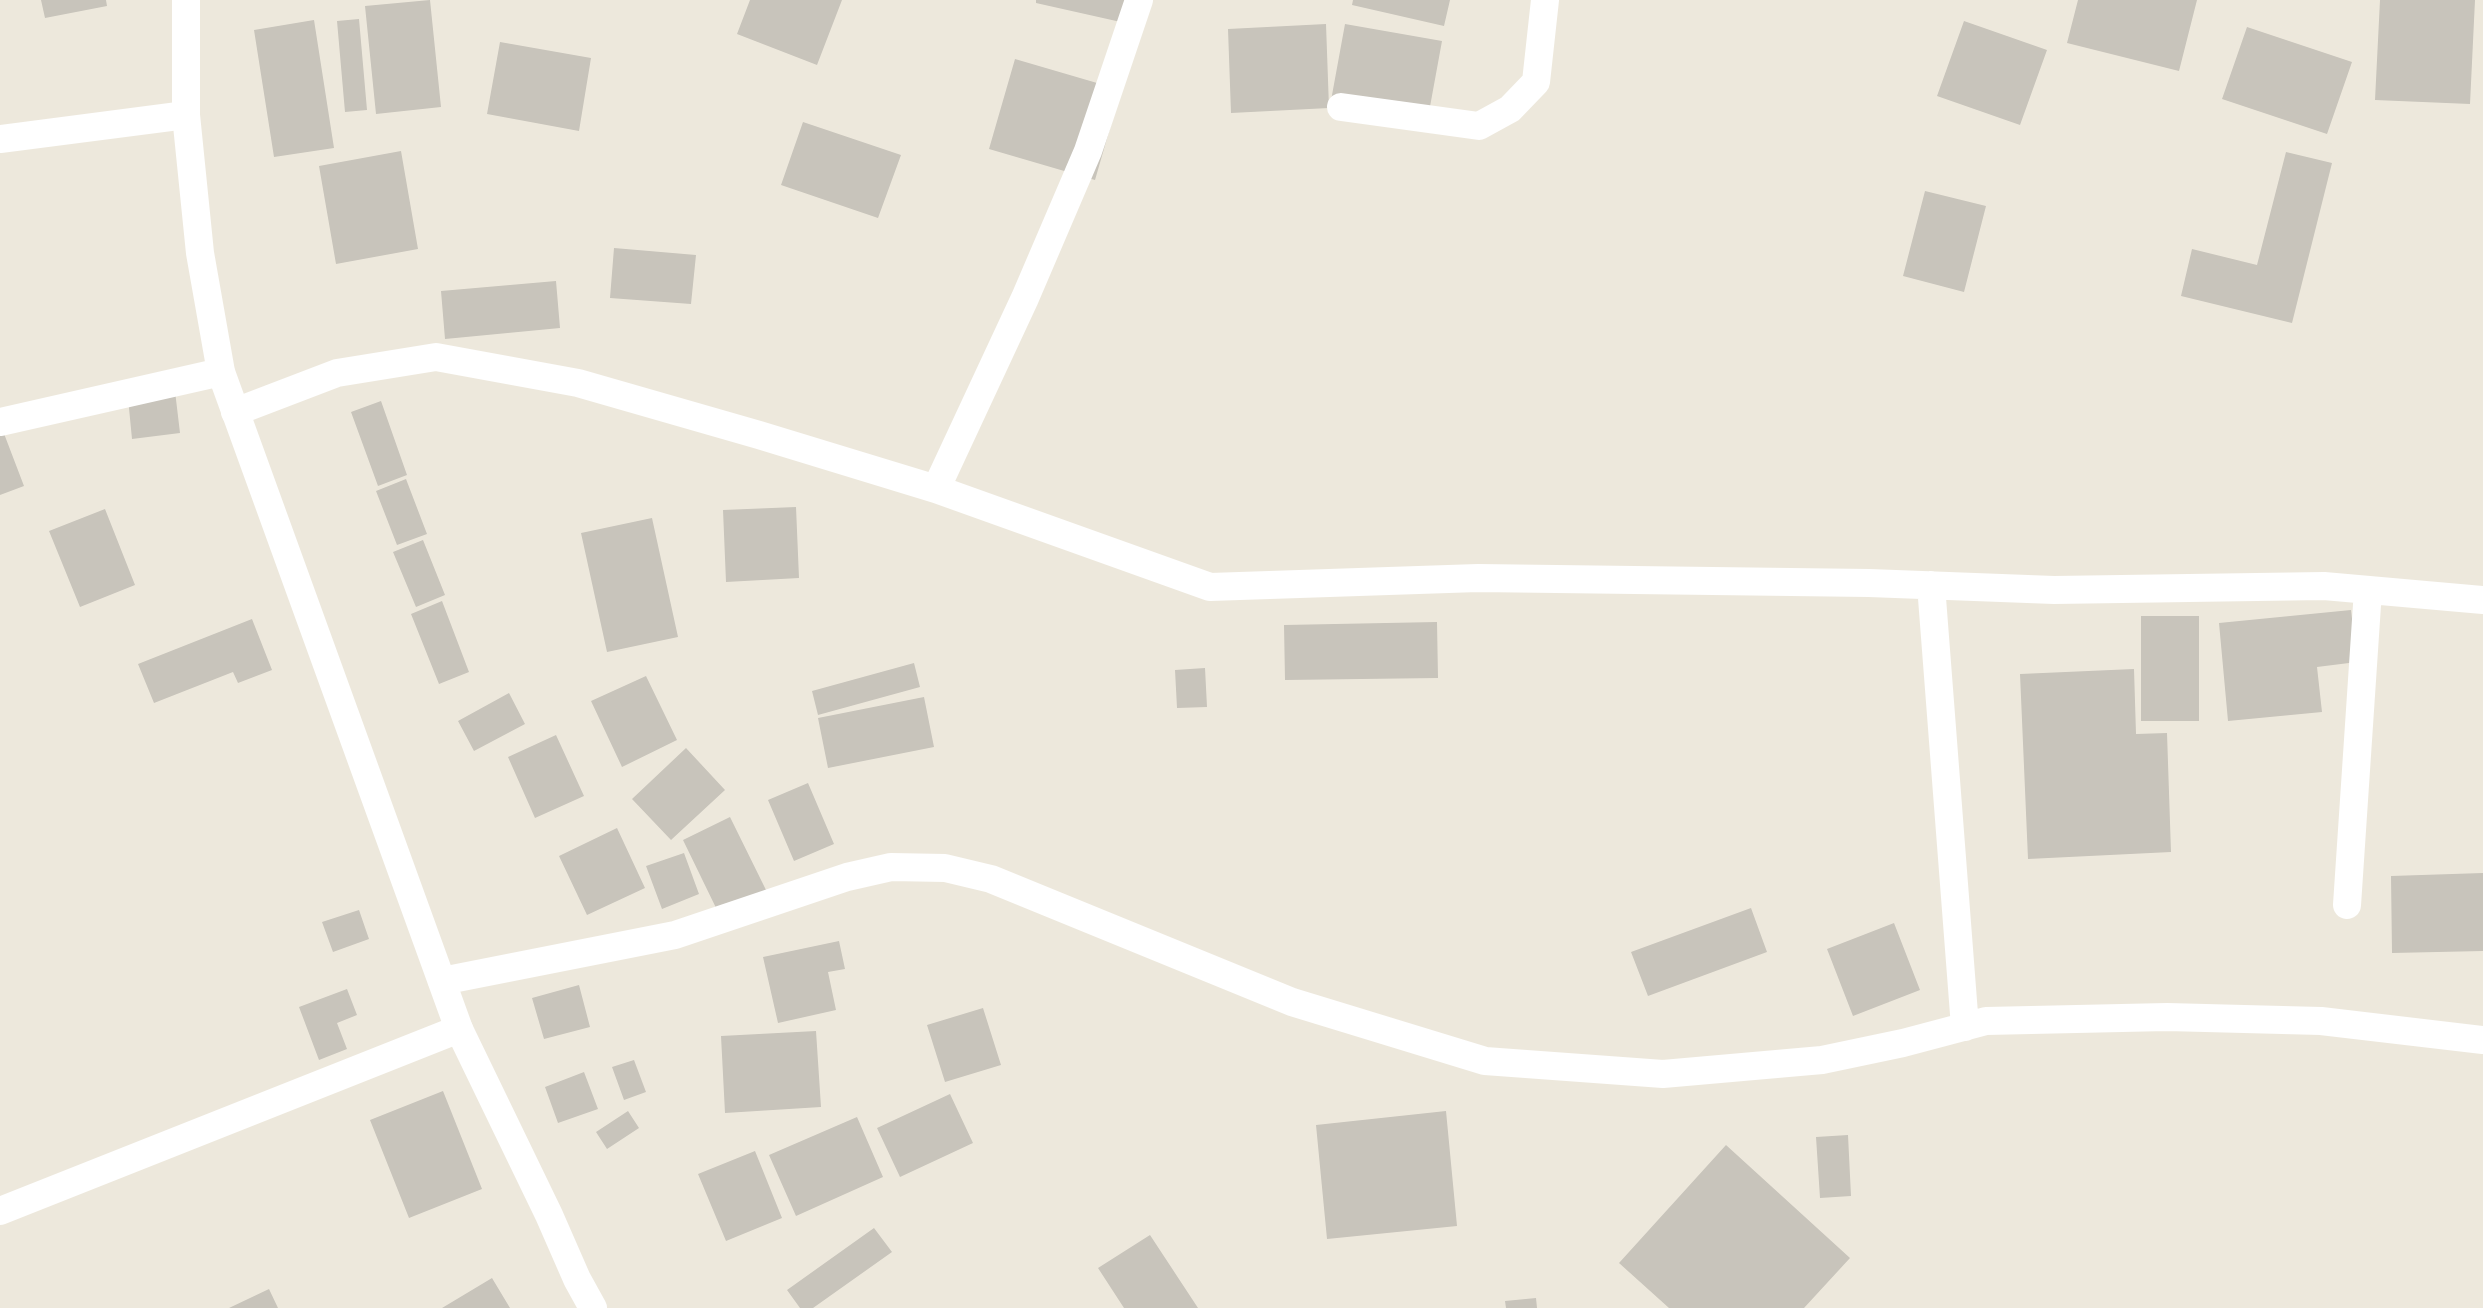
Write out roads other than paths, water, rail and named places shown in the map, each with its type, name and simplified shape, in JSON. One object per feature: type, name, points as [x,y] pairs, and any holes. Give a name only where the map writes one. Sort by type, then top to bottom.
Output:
[{"type":"street","points":[[186,0],[186,115],[200,253],[220,372],[459,1029],[549,1215],[577,1279],[593,1308]]},
{"type":"street","points":[[936,489],[1025,298],[1088,152],[1139,0]]},
{"type":"street","points":[[1341,107],[1479,126],[1510,109],[1536,82],[1545,0]]},
{"type":"street","points":[[0,140],[186,115]]},
{"type":"street","points":[[235,412],[337,373],[436,357],[578,383],[936,489],[1210,587],[1478,578],[1931,585],[2054,590],[2324,586],[2483,600]]},
{"type":"street","points":[[0,422],[220,372]]},
{"type":"street","points":[[1931,585],[1964,1026]]},
{"type":"street","points":[[2347,905],[2368,590]]},
{"type":"street","points":[[442,981],[674,935],[847,877],[891,867],[944,868],[991,879],[1292,1002],[1485,1061],[1663,1074],[1822,1060],[1903,1043],[1986,1021],[2176,1017],[2321,1021],[2483,1040]]},
{"type":"street","points":[[0,1211],[459,1029]]}]
